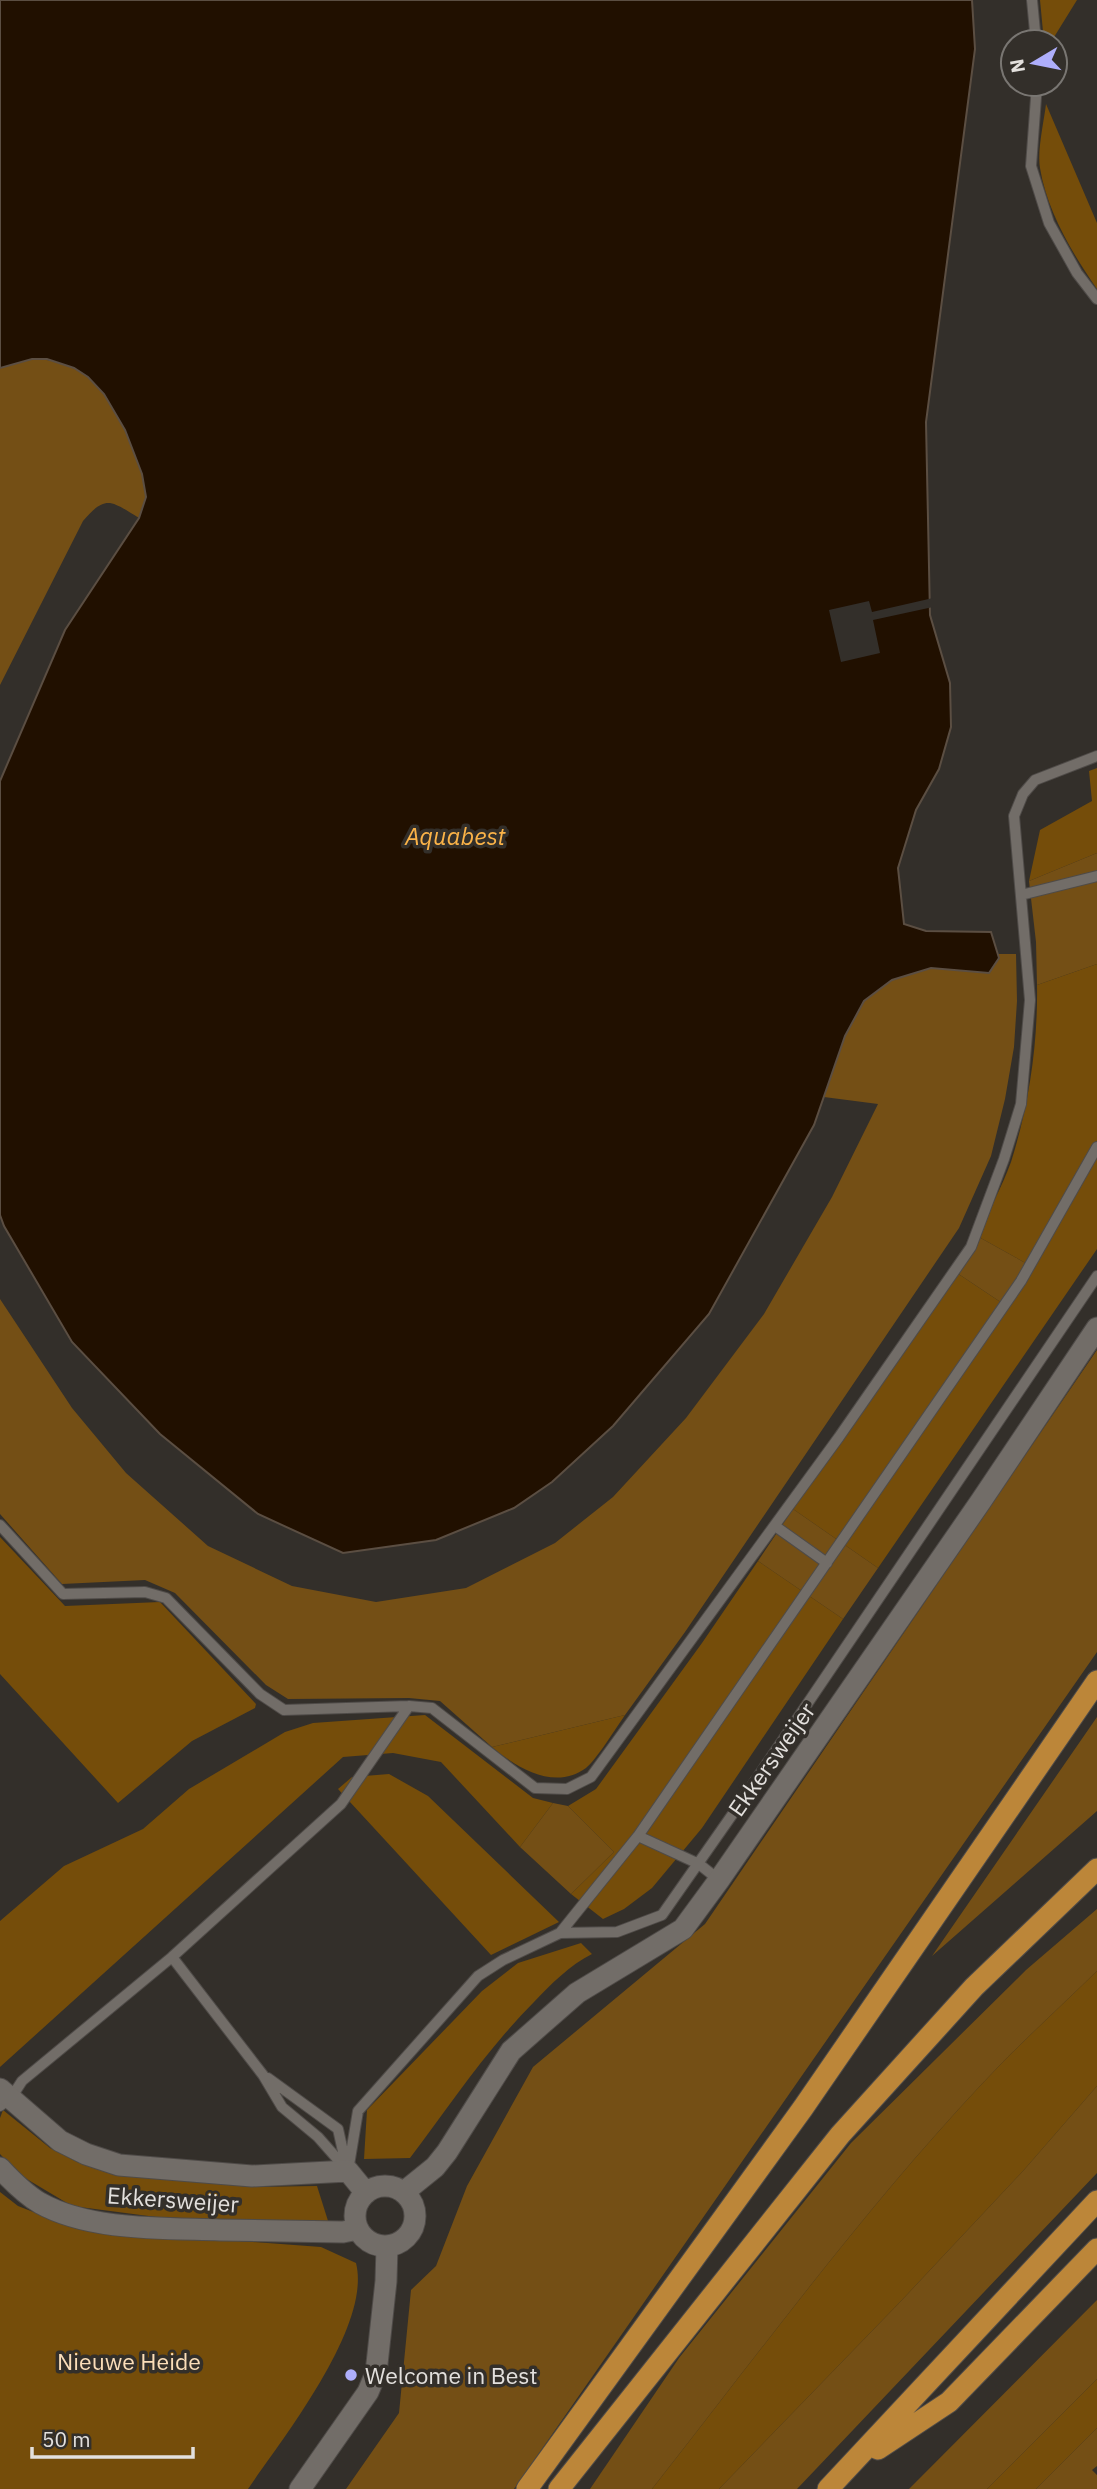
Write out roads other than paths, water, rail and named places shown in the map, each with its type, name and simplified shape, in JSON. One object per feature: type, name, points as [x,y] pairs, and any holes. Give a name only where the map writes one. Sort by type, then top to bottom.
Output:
[{"type":"highway","points":[[527,2489],[803,2108],[1097,1681]]},
{"type":"highway","points":[[559,2489],[840,2135],[974,1987],[1097,1869]]},
{"type":"highway","points":[[828,2489],[1097,2201]]},
{"type":"highway","points":[[847,2470],[949,2402],[1097,2249]]},
{"type":"street","name":"Ekkersweijer","points":[[404,2192],[435,2167],[511,2051],[577,1993],[683,1929],[981,1502],[1097,1328]]},
{"type":"street","name":"Ekkersweijer","points":[[4,2098],[60,2141],[86,2154],[119,2165],[252,2176],[348,2171]]},
{"type":"street","name":"Ekkersweijer","points":[[0,2168],[40,2203],[66,2214],[100,2222],[157,2228],[343,2232],[358,2230]]},
{"type":"street","points":[[348,2171],[366,2193]]},
{"type":"street","points":[[383,2185],[404,2192],[410,2198],[415,2211],[415,2226],[403,2241],[387,2246],[373,2244],[364,2238],[358,2230],[355,2212],[358,2202],[366,2193],[383,2185]]},
{"type":"street","points":[[300,2489],[368,2392],[376,2374],[387,2246]]},
{"type":"lane","points":[[1032,0],[1035,28]]},
{"type":"lane","points":[[1036,98],[1031,166],[1049,223],[1077,273],[1097,299]]},
{"type":"lane","points":[[0,1525],[63,1594],[145,1592],[166,1598],[260,1695],[284,1710],[410,1706],[432,1708],[535,1788],[567,1790],[591,1777],[839,1437],[971,1247],[1004,1159],[1021,1104],[1030,1000],[1014,816],[1023,794],[1035,780],[1097,756]]},
{"type":"lane","points":[[1021,895],[1097,876]]},
{"type":"lane","points":[[561,1933],[638,1836],[1021,1281],[1097,1147]]},
{"type":"lane","points":[[348,2171],[358,2111],[478,1976],[503,1959],[561,1933],[617,1932],[662,1915],[1097,1276]]},
{"type":"lane","points":[[775,1526],[827,1563]]},
{"type":"lane","points":[[4,2098],[172,1957],[341,1804],[410,1706]]},
{"type":"lane","points":[[638,1836],[699,1864],[719,1880]]},
{"type":"lane","points":[[172,1957],[263,2075],[282,2107],[318,2137],[348,2171]]},
{"type":"lane","points":[[263,2075],[338,2129],[348,2171]]},
{"type":"water","name":"Aquabest","points":[[0,0],[972,0],[975,49],[926,422],[930,615],[950,683],[951,727],[939,769],[916,810],[898,868],[904,924],[926,931],[991,932],[999,958],[989,973],[931,968],[892,980],[864,1001],[845,1036],[814,1125],[709,1314],[613,1426],[552,1482],[514,1508],[436,1540],[343,1553],[258,1514],[160,1434],[72,1342],[0,1215],[0,781],[65,630],[139,518],[146,497],[142,474],[125,430],[104,394],[88,377],[74,368],[47,359],[32,359],[0,368]]},
{"type":"place","name":"Welcome in Best","points":[[351,2375]]},
{"type":"park label","name":"Nieuwe Heide","points":[[129,2361]]}]
